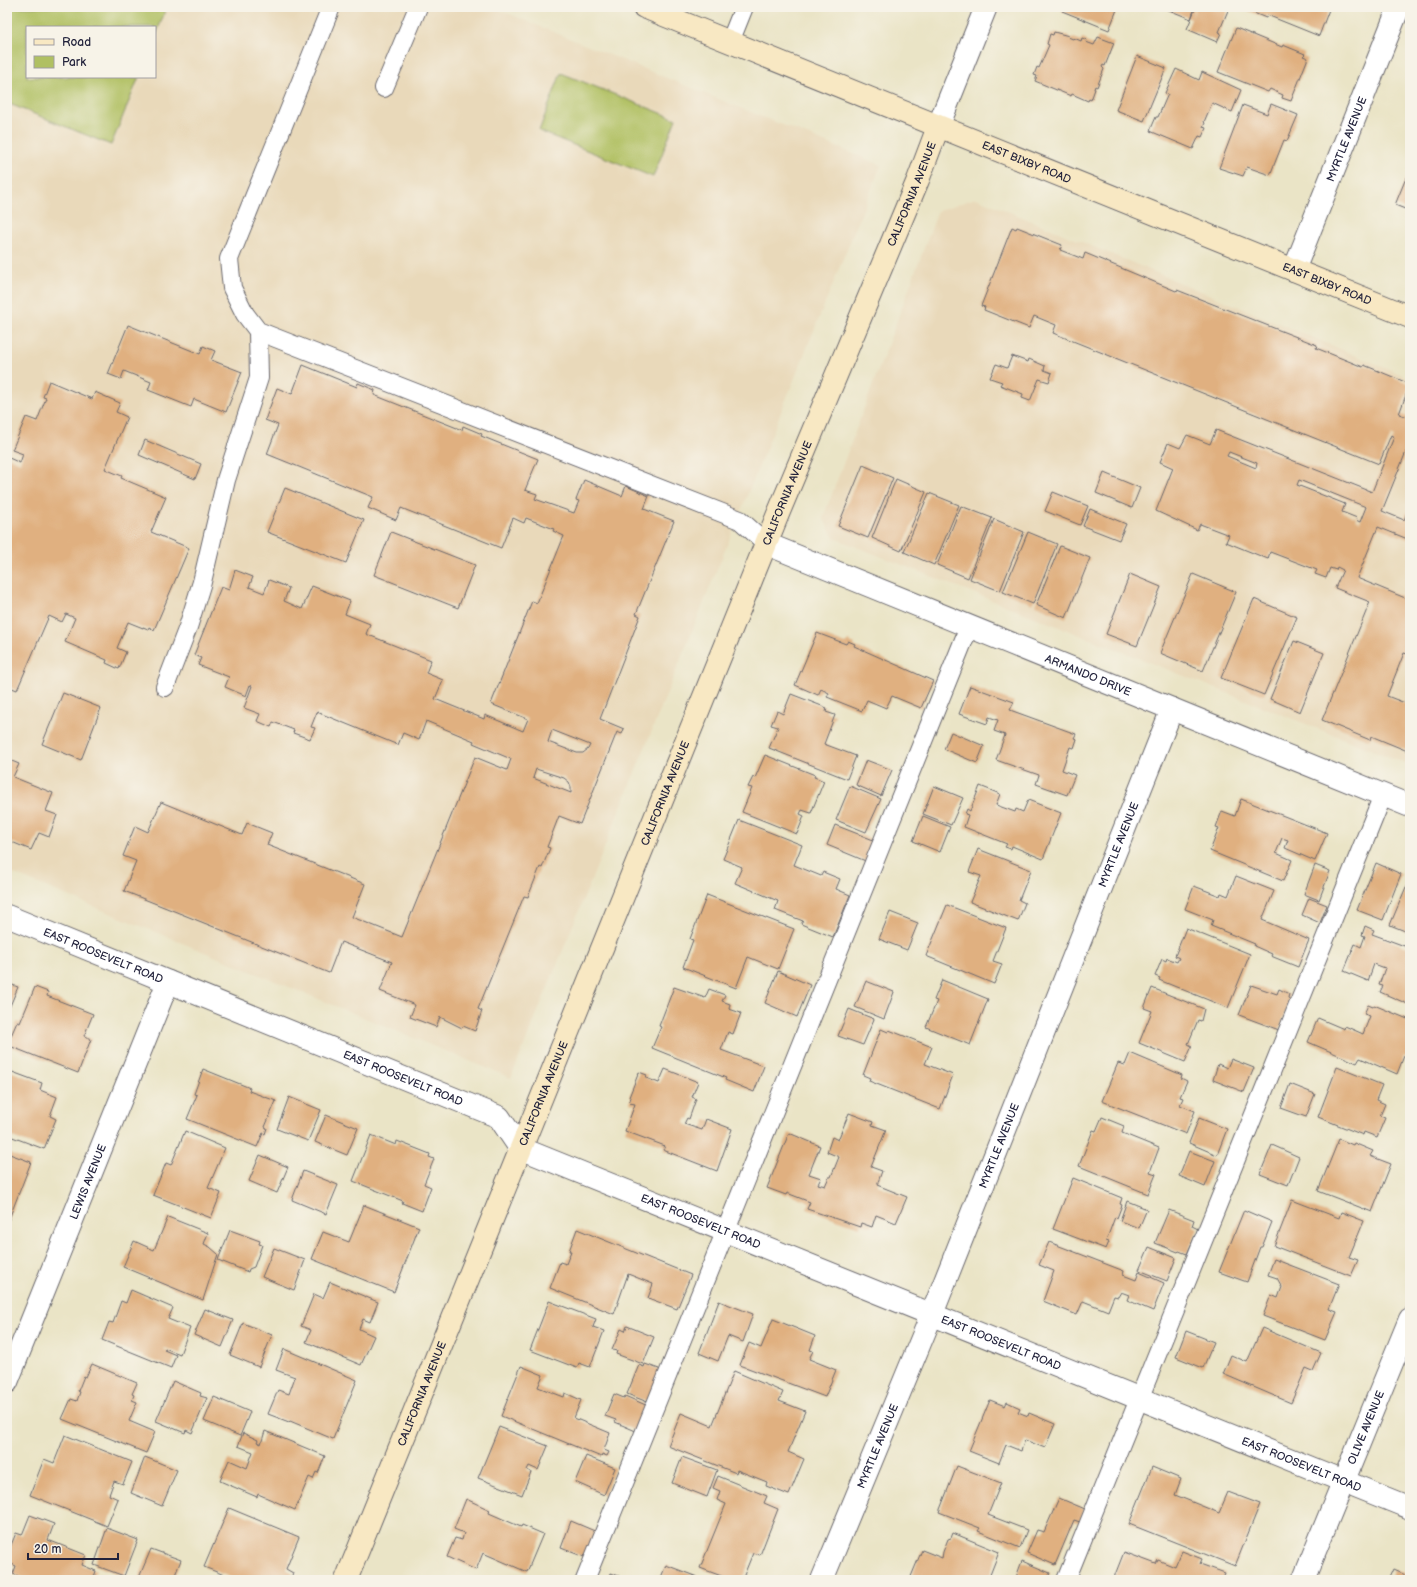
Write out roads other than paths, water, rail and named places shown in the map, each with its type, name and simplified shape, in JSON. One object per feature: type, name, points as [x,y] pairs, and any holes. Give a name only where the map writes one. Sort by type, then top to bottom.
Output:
[{"type":"street","name":"EAST BIXBY ROAD","points":[[644,7],[1410,317]]},
{"type":"street","name":"CALIFORNIA AVENUE","points":[[346,1580],[778,514],[915,187],[986,7]]},
{"type":"street","name":"MYRTLE AVENUE","points":[[1294,270],[1399,7]]},
{"type":"street","name":"ARMANDO DRIVE","points":[[767,544],[1410,806]]},
{"type":"street","name":"MYRTLE AVENUE","points":[[822,1580],[932,1314],[1172,709]]},
{"type":"street","name":"EAST ROOSEVELT ROAD","points":[[7,916],[499,1117],[520,1148],[1410,1508]]},
{"type":"street","name":"LEWIS AVENUE","points":[[7,1382],[168,982]]},
{"type":"street","name":"OLIVE AVENUE","points":[[1303,1580],[1410,1319]]},
{"type":"lane","points":[[331,7],[229,259],[232,288],[245,314],[258,331],[740,520],[767,544]]},
{"type":"lane","points":[[384,88],[418,7]]},
{"type":"lane","points":[[730,42],[744,7]]},
{"type":"lane","points":[[165,687],[188,627],[202,582],[226,480],[259,378],[258,331]]},
{"type":"lane","points":[[585,1580],[969,627]]},
{"type":"lane","points":[[1066,1580],[1383,795]]}]
